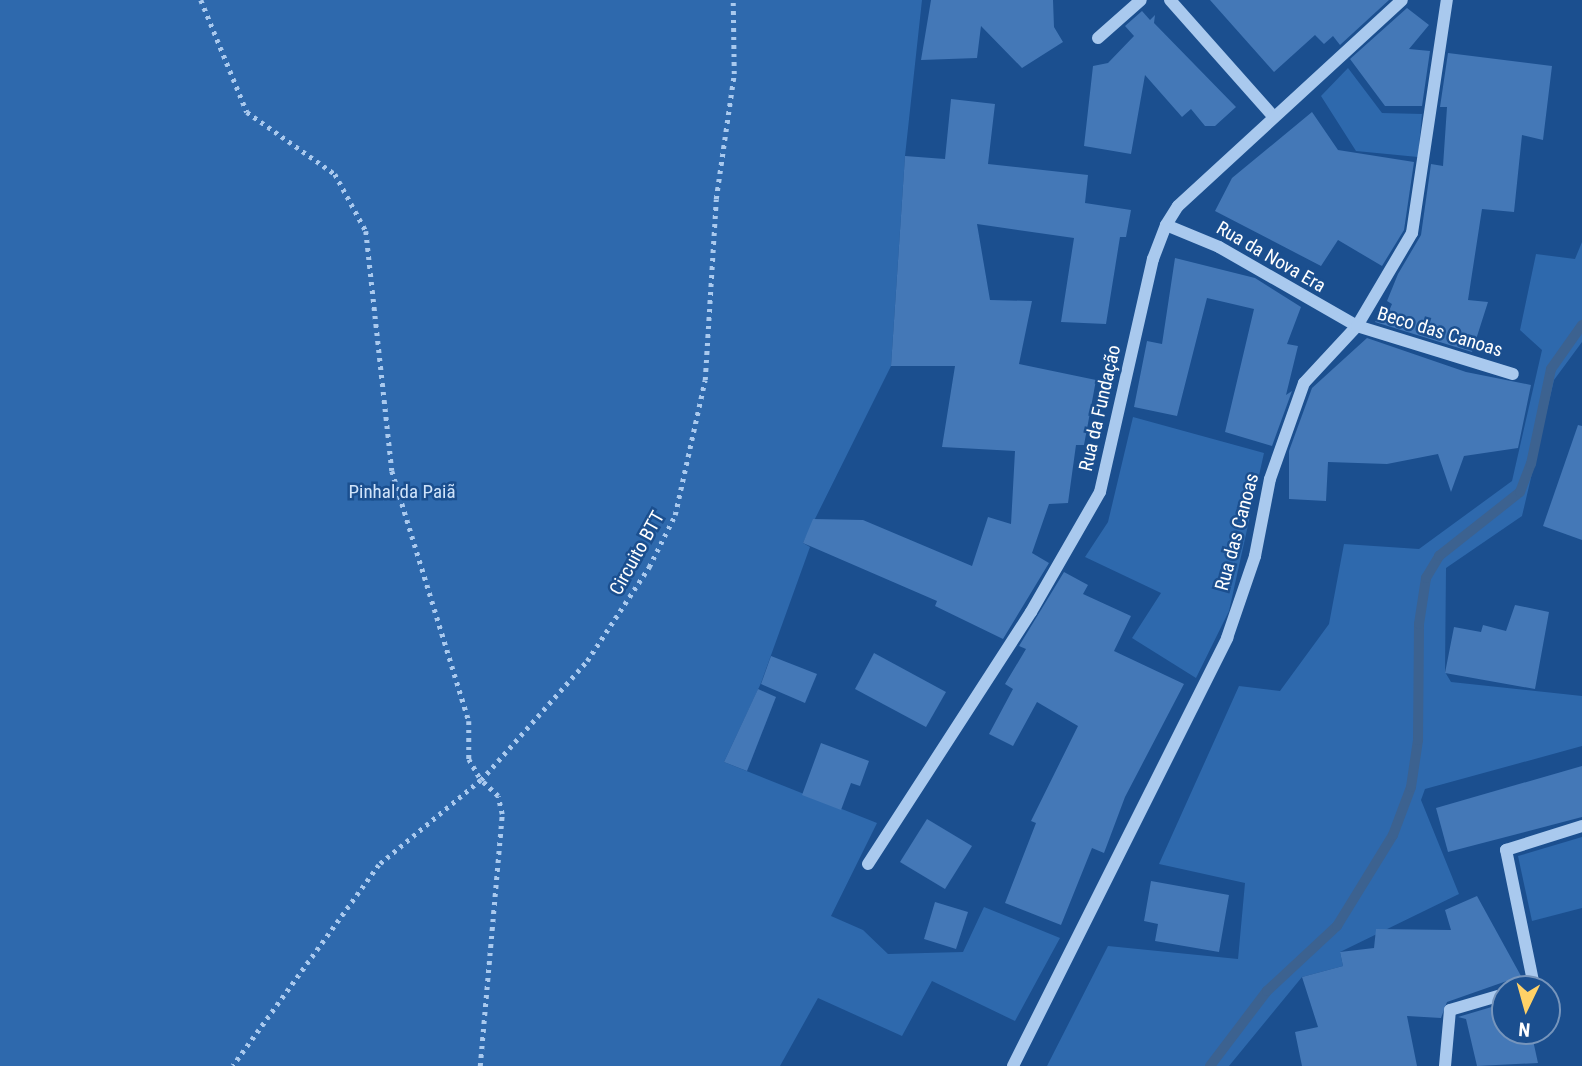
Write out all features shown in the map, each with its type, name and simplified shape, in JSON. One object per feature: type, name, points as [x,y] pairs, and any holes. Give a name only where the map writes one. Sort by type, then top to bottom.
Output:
[{"type":"street","points":[[1098,38],[1141,0]]},
{"type":"street","points":[[1170,0],[1273,116]]},
{"type":"street","name":"Rua da Fundação","points":[[868,864],[1031,612],[1100,492],[1153,259],[1166,225],[1178,206],[1402,0]]},
{"type":"street","name":"Rua das Canoas","points":[[1013,1066],[1227,638],[1255,556],[1270,479],[1304,383],[1357,326],[1412,233],[1447,0]]},
{"type":"street","name":"Rua da Nova Era","points":[[1166,225],[1219,247],[1357,326]]},
{"type":"street","name":"Beco das Canoas","points":[[1357,326],[1513,374]]},
{"type":"street","points":[[1532,975],[1506,850],[1582,826]]},
{"type":"street","points":[[1445,1066],[1450,1010],[1491,998]]},
{"type":"path","points":[[201,0],[247,112],[335,174],[366,231],[391,471],[468,721],[469,759],[481,780],[498,796],[502,814],[480,1066]]},
{"type":"path","name":"Circuito BTT","points":[[233,1066],[379,864],[481,780],[587,661],[649,567],[675,515],[705,380],[716,199],[733,74],[733,0]]},
{"type":"green space","name":"Pinhal da Paiã","points":[[0,0],[922,0],[905,156],[891,366],[803,543],[810,547],[761,683],[724,762],[877,823],[831,916],[863,930],[888,954],[963,952],[984,907],[1060,938],[1015,1021],[932,981],[902,1036],[818,998],[780,1066],[0,1066]]},
{"type":"green space","points":[[1348,68],[1382,113],[1422,114],[1418,157],[1356,151],[1321,96]]},
{"type":"green space","points":[[1582,242],[1582,342],[1554,380],[1522,516],[1446,568],[1445,672],[1451,682],[1582,696],[1582,746],[1425,789],[1421,800],[1459,894],[1340,952],[1343,966],[1302,977],[1229,1066],[1047,1066],[1108,946],[1238,959],[1245,883],[1159,864],[1239,686],[1280,691],[1329,624],[1344,544],[1419,549],[1512,481],[1542,350],[1520,330],[1536,254],[1575,259]]},
{"type":"green space","points":[[1133,417],[1264,453],[1229,611],[1196,678],[1132,638],[1161,593],[1085,557],[1108,522]]},
{"type":"green space","points":[[1582,837],[1582,908],[1532,921],[1518,856]]},
{"type":"building","points":[[931,0],[1053,0],[1054,27],[1063,42],[1022,68],[981,26],[977,58],[921,60]]},
{"type":"building","points":[[1210,0],[1389,0],[1340,45],[1333,36],[1324,44],[1315,35],[1274,72]]},
{"type":"building","points":[[1407,8],[1429,25],[1409,49],[1430,51],[1422,106],[1385,106],[1350,59]]},
{"type":"building","points":[[1142,11],[1150,20],[1155,15],[1154,23],[1236,107],[1215,126],[1205,126],[1191,109],[1182,117],[1145,75],[1131,154],[1084,146],[1093,66],[1108,63],[1134,36],[1125,26]]},
{"type":"building","points":[[1448,53],[1552,66],[1543,140],[1522,135],[1514,212],[1482,209],[1468,300],[1488,302],[1472,352],[1375,322],[1382,309],[1389,311],[1392,304],[1387,301],[1398,274],[1421,235],[1431,164],[1443,166],[1447,107],[1440,107]]},
{"type":"building","points":[[951,99],[995,104],[988,164],[1088,175],[1085,203],[1131,210],[1126,237],[1120,237],[1106,324],[1061,322],[1074,238],[977,224],[990,300],[1032,301],[1019,364],[1096,380],[1084,445],[1076,445],[1068,503],[1049,504],[1032,553],[1049,563],[1003,639],[935,606],[937,601],[803,543],[813,519],[863,520],[972,566],[988,517],[1011,524],[1015,451],[942,447],[955,366],[891,366],[905,156],[945,159]]},
{"type":"building","points":[[1312,112],[1338,150],[1414,162],[1404,230],[1382,266],[1338,240],[1321,266],[1215,211],[1232,178]]},
{"type":"building","points":[[1175,258],[1255,278],[1301,307],[1287,344],[1298,346],[1286,395],[1292,391],[1272,446],[1225,432],[1254,309],[1207,298],[1177,416],[1134,407],[1147,341],[1162,344]]},
{"type":"building","points":[[1367,338],[1466,372],[1531,385],[1518,448],[1464,456],[1451,492],[1438,454],[1387,464],[1328,462],[1326,501],[1289,499],[1289,451],[1312,388]]},
{"type":"building","points":[[1578,425],[1582,426],[1582,540],[1543,526]]},
{"type":"building","points":[[1064,572],[1088,585],[1083,594],[1131,616],[1114,651],[1184,684],[1125,797],[1104,853],[1092,848],[1061,925],[1005,903],[1036,823],[1031,821],[1078,726],[1037,702],[1013,746],[989,734],[1013,689],[1005,684],[1026,649],[1019,646]]},
{"type":"building","points":[[1515,605],[1549,612],[1535,689],[1445,673],[1454,627],[1481,632],[1483,625],[1506,631]]},
{"type":"building","points":[[874,653],[946,692],[926,727],[855,689]]},
{"type":"building","points":[[771,656],[817,674],[805,703],[761,684]]},
{"type":"building","points":[[758,689],[776,697],[747,771],[724,762]]},
{"type":"building","points":[[821,743],[869,761],[860,786],[851,783],[841,810],[802,795]]},
{"type":"building","points":[[1582,766],[1582,817],[1448,852],[1436,808]]},
{"type":"building","points":[[927,819],[972,846],[945,889],[900,862]]},
{"type":"building","points":[[1151,881],[1229,895],[1219,952],[1155,941],[1158,924],[1144,921]]},
{"type":"building","points":[[1477,896],[1520,975],[1491,975],[1491,987],[1447,1002],[1441,1018],[1407,1016],[1417,1066],[1302,1066],[1295,1032],[1318,1027],[1302,977],[1343,966],[1340,952],[1374,948],[1376,929],[1451,930],[1445,910]]},
{"type":"building","points":[[935,902],[968,912],[956,949],[924,939]]},
{"type":"building","points":[[1491,1007],[1491,1045],[1534,1045],[1538,1063],[1477,1066],[1466,1019],[1458,1017]]},
{"type":"waterway","points":[[1210,1066],[1267,991],[1337,926],[1393,835],[1411,787],[1418,740],[1419,624],[1426,578],[1439,556],[1520,492],[1531,464],[1551,369],[1582,325]]}]
